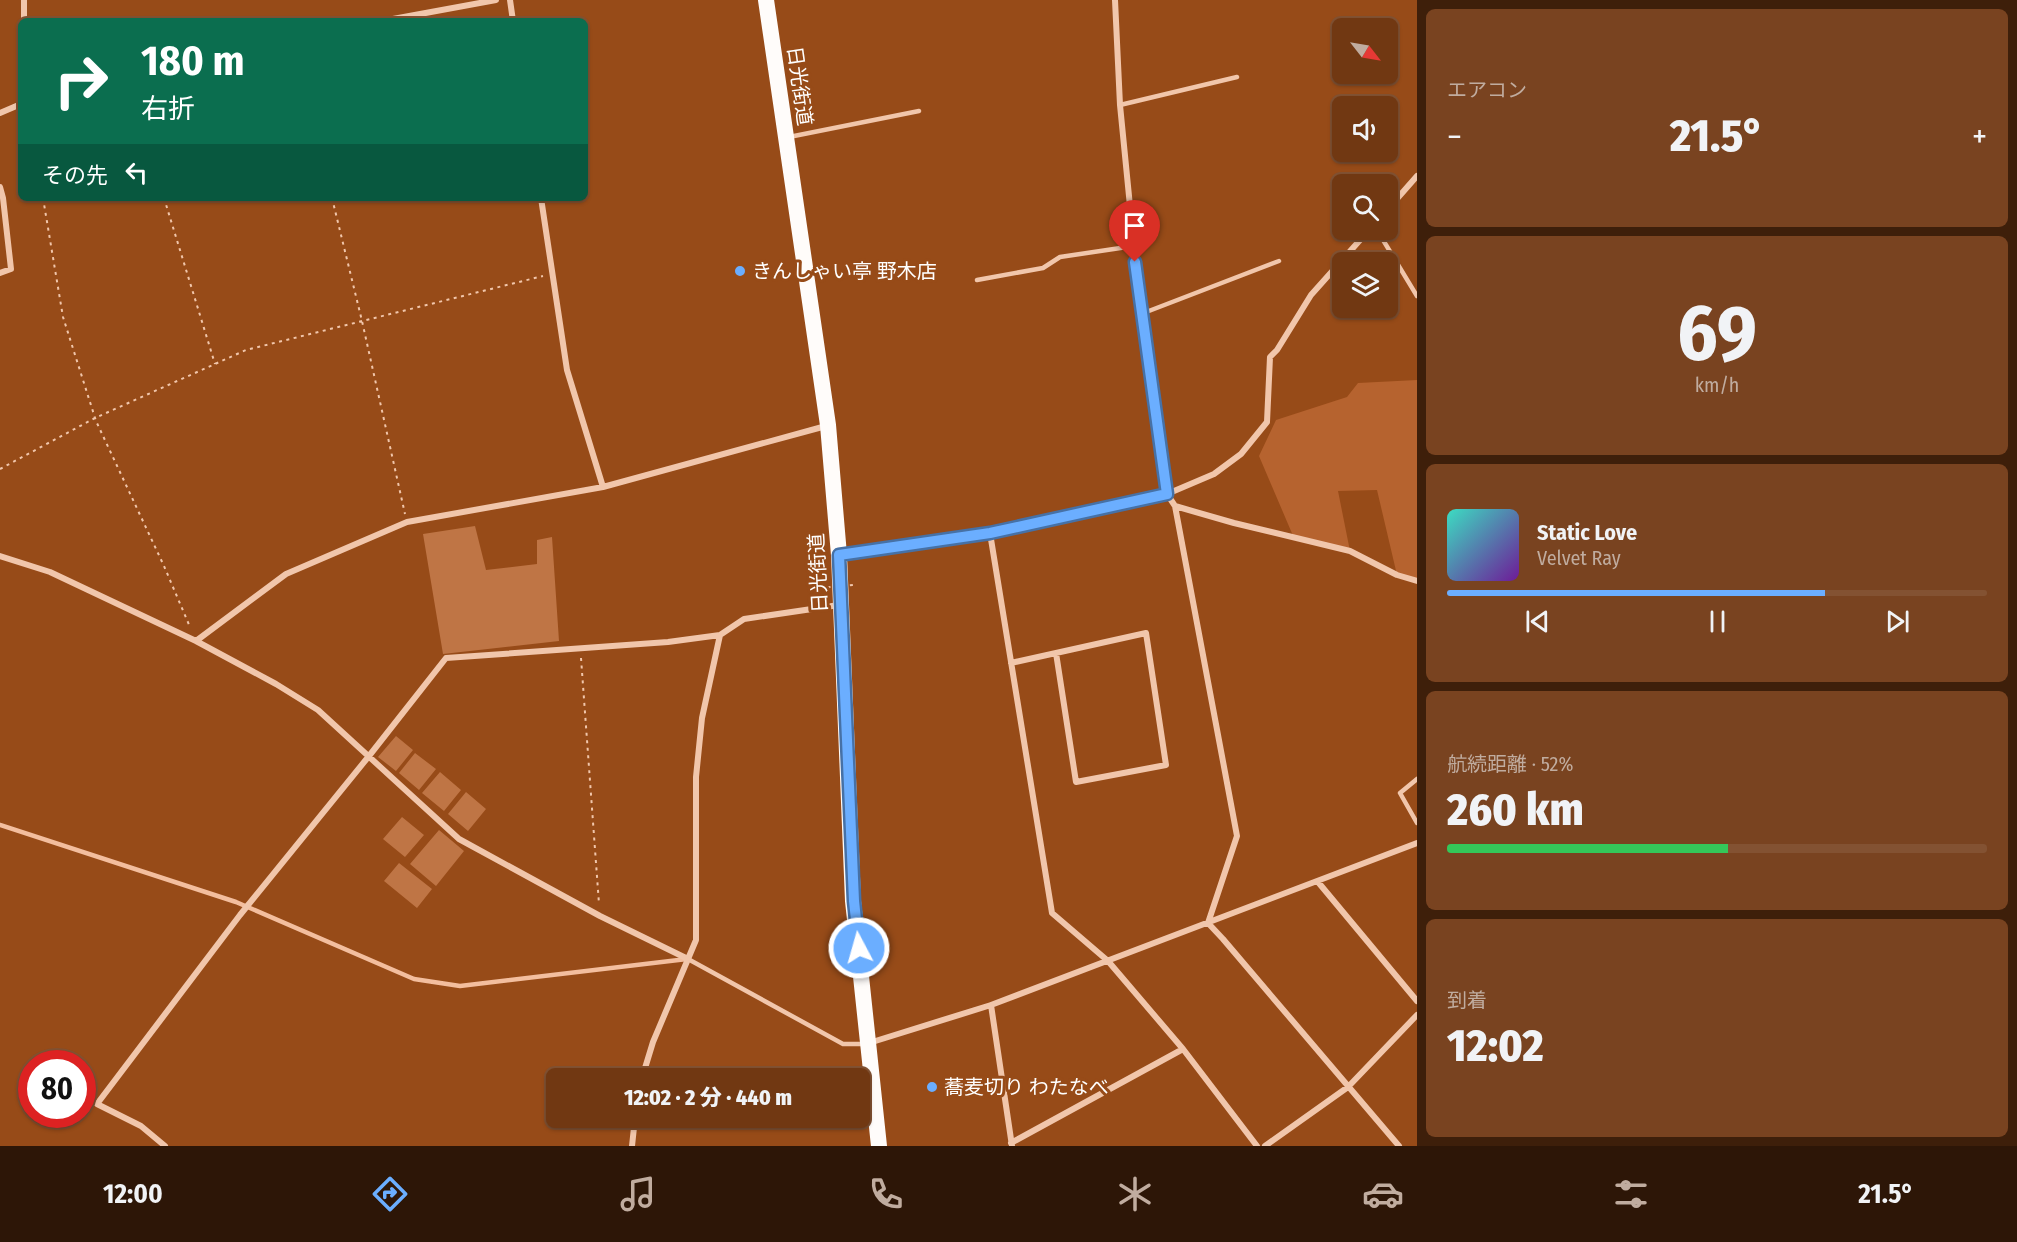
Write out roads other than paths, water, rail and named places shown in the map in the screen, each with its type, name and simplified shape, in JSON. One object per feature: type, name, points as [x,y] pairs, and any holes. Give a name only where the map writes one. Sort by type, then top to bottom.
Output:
[{"type":"highway","name":"日光街道","points":[[766,0],[828,425],[839,555],[854,901],[879,1146]]},
{"type":"street","points":[[24,0],[24,18]]},
{"type":"street","points":[[398,18],[496,0]]},
{"type":"street","points":[[510,0],[513,18]]},
{"type":"street","points":[[1115,0],[1120,105],[1141,314],[1167,494],[1175,506],[1237,836],[1208,924]]},
{"type":"street","points":[[0,113],[18,105]]},
{"type":"street","points":[[1398,198],[1417,176]]},
{"type":"street","points":[[0,187],[11,269],[0,273]]},
{"type":"street","points":[[541,201],[567,370],[603,487]]},
{"type":"street","points":[[839,555],[990,533],[1167,494],[1215,474],[1241,454],[1267,422],[1270,357],[1277,350],[1311,295],[1360,240]]},
{"type":"street","points":[[196,641],[286,574],[407,522],[603,487],[828,425]]},
{"type":"street","points":[[1175,506],[1350,551],[1417,581]]},
{"type":"street","points":[[990,533],[1052,912],[1108,961],[1183,1049],[1257,1146]]},
{"type":"street","points":[[0,556],[50,572],[196,641],[276,684],[318,710],[459,839],[600,916],[688,958]]},
{"type":"street","points":[[165,1146],[141,1126],[97,1104],[240,915],[446,658],[668,642],[720,635],[744,620],[841,605]]},
{"type":"street","points":[[1011,663],[1146,633],[1166,765],[1076,782],[1056,654]]},
{"type":"street","points":[[645,1068],[653,1042],[696,940],[696,777],[702,718],[720,635]]},
{"type":"street","points":[[869,1043],[991,1005],[1417,843]]},
{"type":"street","points":[[1318,882],[1417,1001]]},
{"type":"street","points":[[1208,924],[1224,939],[1399,1146]]},
{"type":"street","points":[[991,1005],[1012,1144],[1183,1049]]},
{"type":"street","points":[[1265,1146],[1348,1088],[1417,1015]]},
{"type":"street","points":[[632,1146],[634,1128]]},
{"type":"lane","points":[[1120,105],[1237,77]]},
{"type":"lane","points":[[786,137],[919,111]]},
{"type":"lane","points":[[1383,240],[1417,296]]},
{"type":"lane","points":[[977,280],[1043,268],[1060,257],[1134,246]]},
{"type":"lane","points":[[1141,314],[1279,261]]},
{"type":"lane","points":[[1417,779],[1400,793],[1417,823]]},
{"type":"lane","points":[[688,958],[843,1044],[869,1043]]},
{"type":"waterway","points":[[0,825],[236,902],[414,979],[460,986],[687,959]]},
{"type":"place","name":"きんしゃい亭 野木店","points":[[740,271]]},
{"type":"place","name":"蕎麦切り わたなべ","points":[[932,1087]]}]
